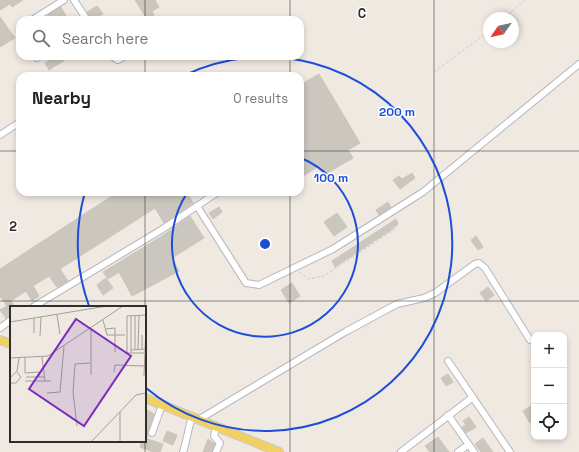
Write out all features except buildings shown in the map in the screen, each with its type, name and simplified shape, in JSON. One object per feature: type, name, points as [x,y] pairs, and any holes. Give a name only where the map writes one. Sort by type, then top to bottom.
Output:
[{"type":"main road","points":[[0,340],[10,344]]},
{"type":"main road","points":[[146,398],[279,452]]},
{"type":"street","points":[[38,16],[64,0]]},
{"type":"street","points":[[74,0],[85,16]]},
{"type":"street","points":[[197,206],[246,283],[259,285],[333,249],[423,192],[579,64]]},
{"type":"street","points":[[0,135],[16,125]]},
{"type":"street","points":[[35,306],[212,196]]},
{"type":"street","points":[[183,452],[187,440],[187,431],[195,418],[397,304],[424,298],[435,293],[475,264],[482,264],[485,268],[530,340]]},
{"type":"street","points":[[0,328],[10,321]]},
{"type":"street","points":[[448,361],[510,452]]},
{"type":"street","points":[[401,452],[473,397]]},
{"type":"street","points":[[152,434],[162,405]]},
{"type":"street","points":[[448,415],[474,452]]},
{"type":"street","points":[[216,427],[214,436],[220,444],[216,452]]},
{"type":"street","points":[[458,452],[468,445]]},
{"type":"path","points":[[511,12],[525,0]]},
{"type":"path","points":[[434,72],[483,35]]},
{"type":"path","points":[[294,268],[309,279],[324,276],[395,229]]}]
